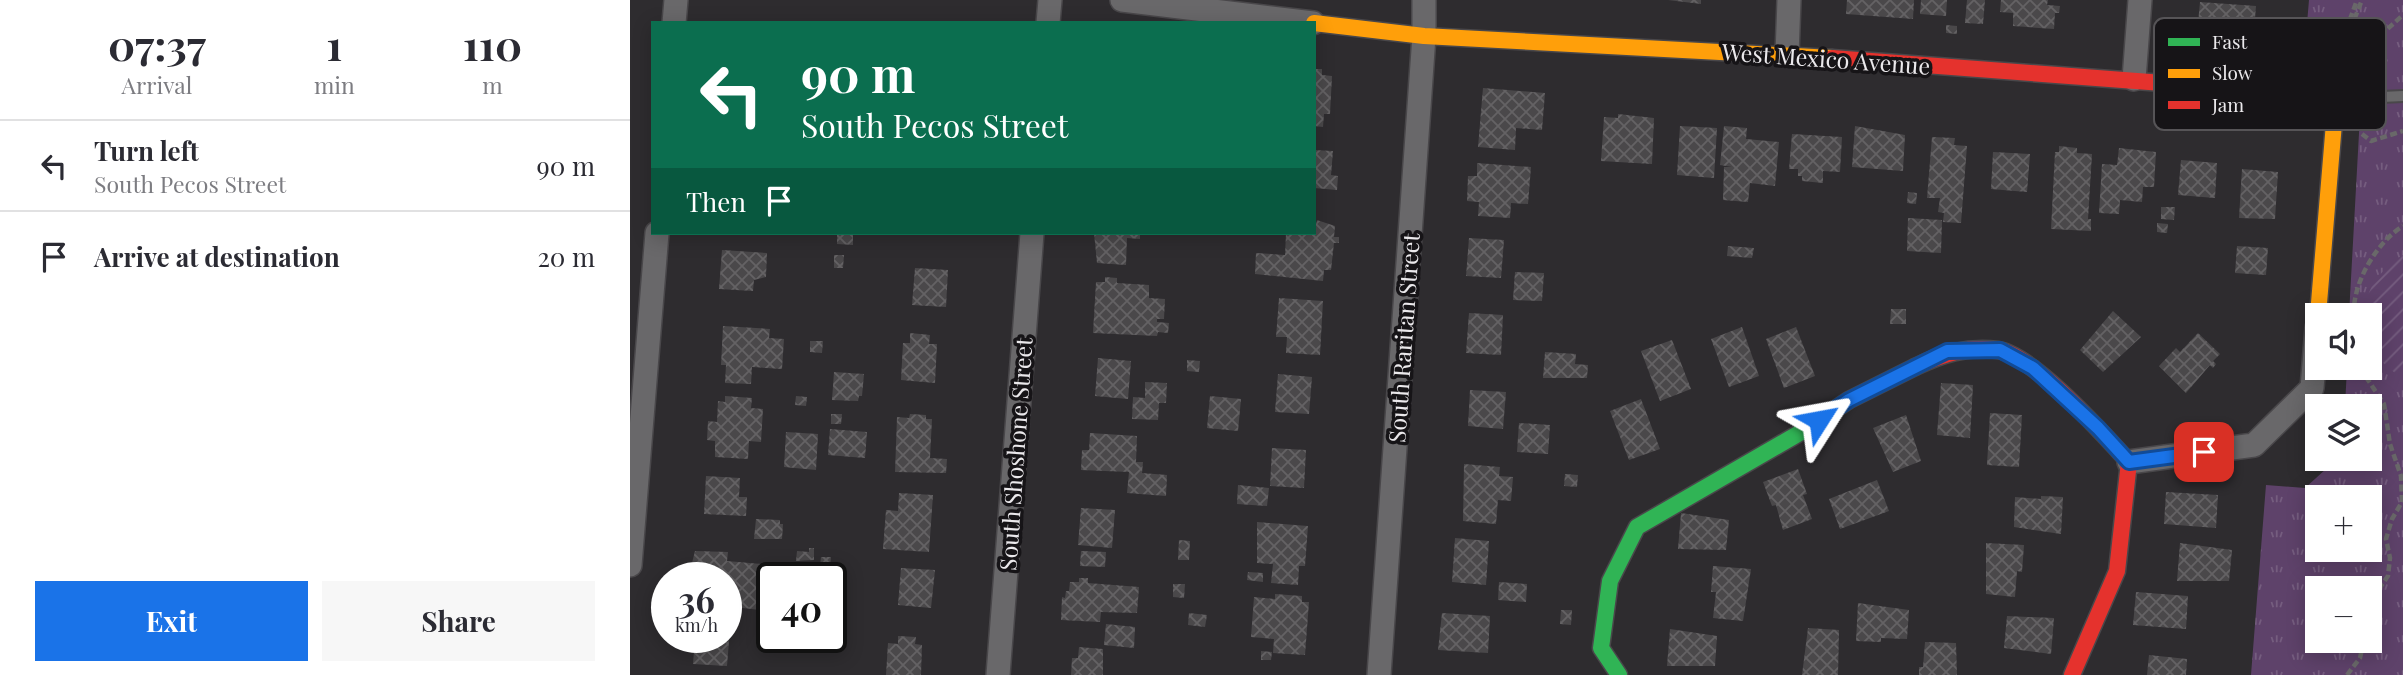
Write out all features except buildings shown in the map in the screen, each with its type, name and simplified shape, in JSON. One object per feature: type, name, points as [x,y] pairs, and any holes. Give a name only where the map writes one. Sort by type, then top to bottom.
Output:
[{"type":"street","points":[[674,21],[676,0]]},
{"type":"street","points":[[1048,21],[1050,0]]},
{"type":"street","name":"West Mexico Avenue","points":[[1122,0],[1297,21]]},
{"type":"street","name":"South Raritan Street","points":[[1379,675],[1424,36],[1424,0]]},
{"type":"street","points":[[1787,55],[1789,0]]},
{"type":"street","points":[[2134,79],[2140,0]]},
{"type":"street","name":"West Mexico Avenue","points":[[1316,23],[1424,36],[1787,55],[2154,81]]},
{"type":"street","points":[[2319,303],[2333,130]]},
{"type":"street","points":[[630,565],[657,235]]},
{"type":"street","name":"South Shoshone Street","points":[[998,675],[1032,235]]},
{"type":"street","points":[[1619,675],[1601,648],[1610,581],[1637,527],[1803,431],[1849,400],[1947,351],[2000,350],[2033,368],[2098,428],[2129,462],[2117,571],[2072,675]]},
{"type":"street","points":[[2129,462],[2254,445],[2312,388],[2313,380]]},
{"type":"path","points":[[2355,18],[2362,0]]},
{"type":"path","points":[[2386,30],[2403,15]]},
{"type":"path","points":[[2357,303],[2364,273],[2386,237],[2403,226]]},
{"type":"path","points":[[2368,380],[2384,404],[2402,502],[2392,519],[2386,539],[2390,558],[2388,576],[2382,584]]},
{"type":"path","points":[[2347,675],[2361,653]]},
{"type":"green space","points":[[2309,0],[2403,0],[2403,675],[2251,675],[2266,485],[2305,488],[2305,562],[2382,562],[2382,485],[2308,485],[2324,471],[2382,471],[2382,394],[2346,394],[2346,380],[2382,380],[2382,303],[2350,303],[2359,130],[2386,130],[2386,18],[2307,18]]},
{"type":"green space","points":[[2403,255],[2403,378],[2382,361],[2382,303],[2366,303],[2371,288],[2388,267]]},
{"type":"traffic: fast","points":[[1619,675],[1601,648],[1610,581],[1637,527],[1803,431],[1849,400],[1915,367]]},
{"type":"traffic: slow","points":[[1316,23],[1424,36],[1832,58]]},
{"type":"traffic: slow","points":[[2319,303],[2333,130]]},
{"type":"traffic: jam","points":[[1832,58],[2154,82]]},
{"type":"traffic: jam","points":[[1915,367],[1965,350],[1998,350],[2013,355],[2067,398],[2129,462],[2117,571],[2072,675]]},
{"type":"route","points":[[1819,420],[1849,400],[1947,351],[1973,348],[2000,350],[2033,368],[2098,428],[2129,462],[2204,452]]}]
